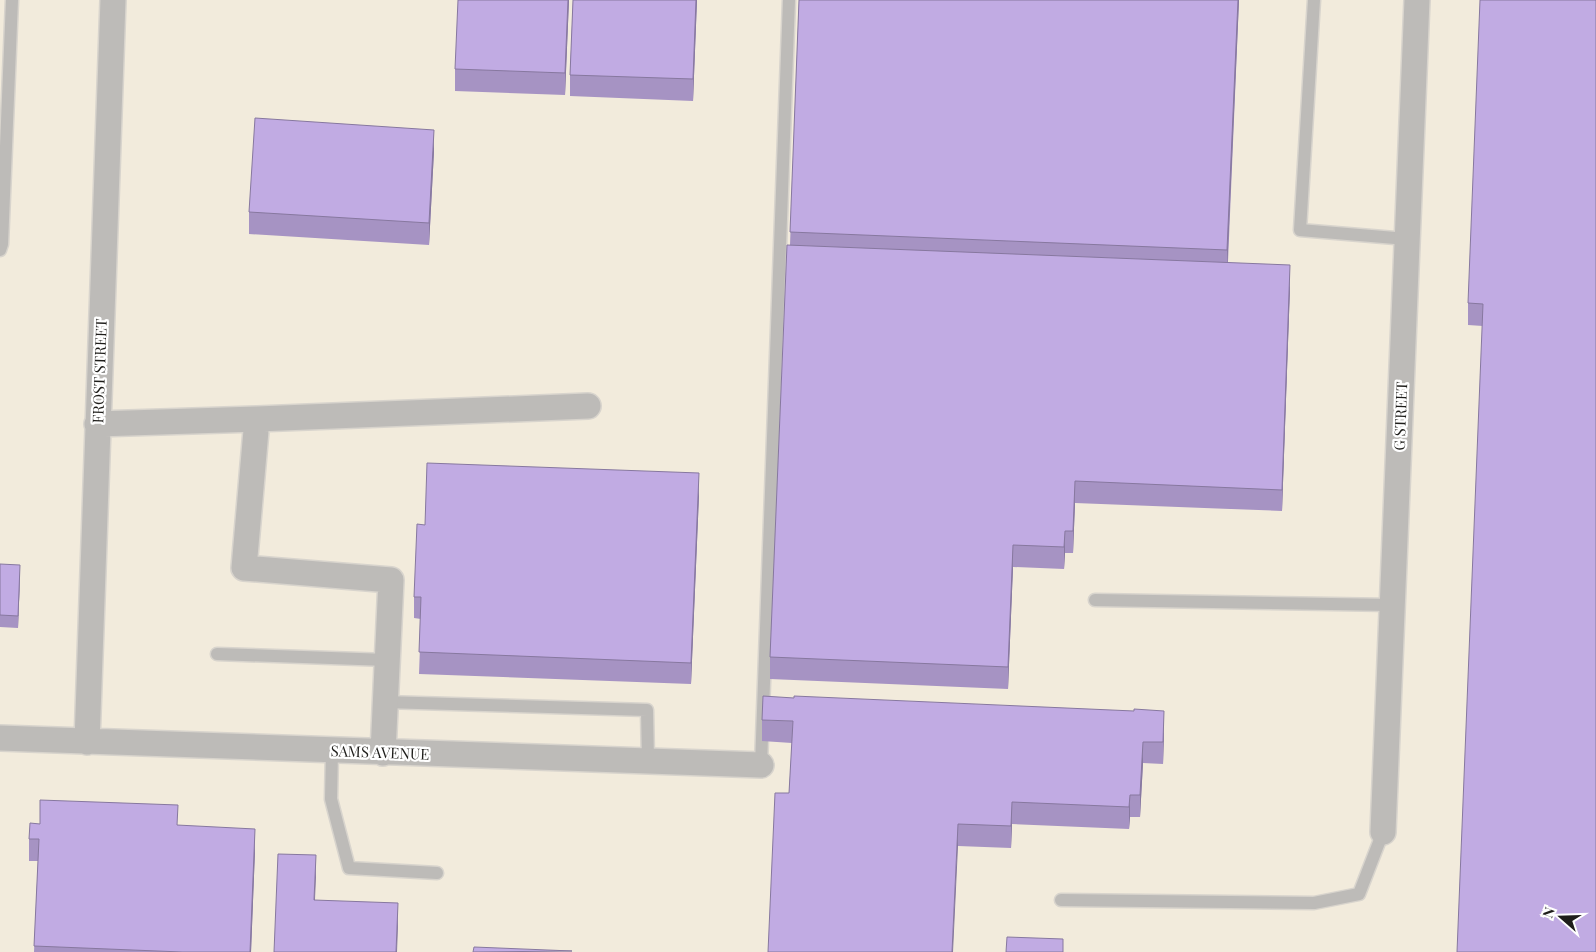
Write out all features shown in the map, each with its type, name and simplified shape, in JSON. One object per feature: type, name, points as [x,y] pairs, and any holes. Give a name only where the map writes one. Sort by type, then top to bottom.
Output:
[{"type":"street","name":"FROST STREET","points":[[87,742],[113,0]]},
{"type":"street","name":"G STREET","points":[[1383,832],[1417,0]]},
{"type":"street","points":[[97,424],[257,420],[588,406]]},
{"type":"street","points":[[257,420],[244,568],[391,580],[382,753]]},
{"type":"street","name":"SAMS AVENUE","points":[[0,738],[761,765]]},
{"type":"lane","points":[[0,250],[2,244],[6,174],[12,0]]},
{"type":"lane","points":[[761,765],[790,0]]},
{"type":"lane","points":[[1314,0],[1300,230],[1407,239]]},
{"type":"lane","points":[[1095,600],[1392,605]]},
{"type":"lane","points":[[217,654],[387,660]]},
{"type":"lane","points":[[385,702],[647,710],[648,761]]},
{"type":"lane","points":[[332,751],[332,799],[348,868],[437,872]]},
{"type":"lane","points":[[1061,900],[1314,903],[1359,894],[1383,832]]},
{"type":"shaded area","points":[[0,0],[1596,0],[1596,952],[0,952]]},
{"type":"building","points":[[458,0],[568,0],[565,73],[455,69]]},
{"type":"building","points":[[573,0],[696,0],[693,79],[570,75]]},
{"type":"building","points":[[799,0],[1238,0],[1227,250],[790,232]]},
{"type":"building","points":[[1480,0],[1596,0],[1596,952],[1457,952],[1483,304],[1468,303]]},
{"type":"building","points":[[255,118],[434,130],[429,223],[249,212]]},
{"type":"building","points":[[787,245],[1290,265],[1282,490],[1075,481],[1073,531],[1065,531],[1064,547],[1013,545],[1008,667],[770,657]]},
{"type":"building","points":[[427,463],[699,473],[691,663],[419,652],[421,597],[414,597],[417,524],[425,525]]},
{"type":"building","points":[[0,564],[20,565],[18,616],[0,615]]},
{"type":"building","points":[[763,696],[1164,711],[1163,742],[1143,742],[1140,795],[1130,795],[1129,807],[1012,802],[1011,826],[958,824],[952,952],[768,952],[775,793],[789,793],[793,721],[762,720]]},
{"type":"building","points":[[40,800],[178,805],[177,825],[255,829],[250,952],[182,952],[34,946],[39,839],[29,839],[30,823],[40,824]]},
{"type":"building","points":[[278,854],[316,855],[314,900],[398,903],[396,952],[274,952]]},
{"type":"building","points":[[1007,937],[1063,939],[1063,952],[1006,952]]},
{"type":"building","points":[[474,947],[572,951],[473,952]]}]
